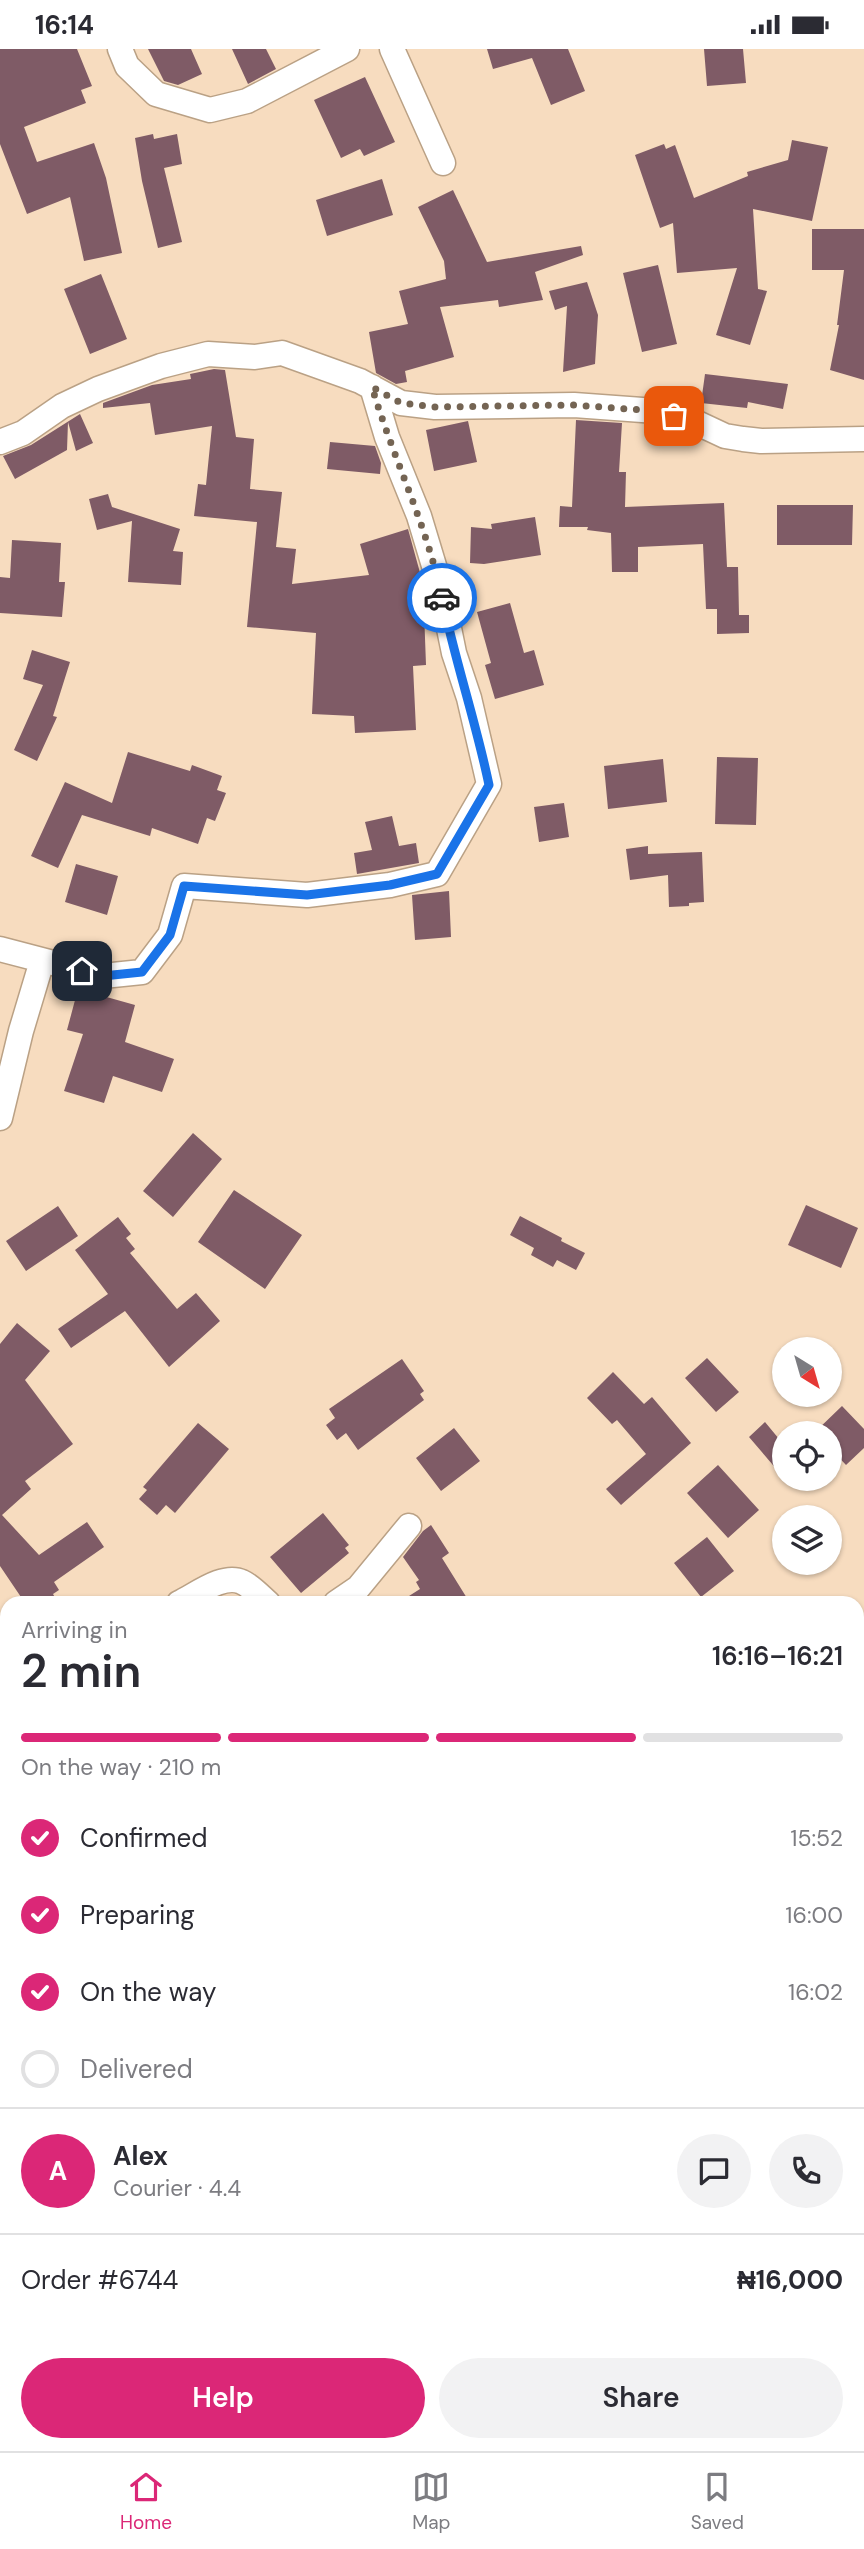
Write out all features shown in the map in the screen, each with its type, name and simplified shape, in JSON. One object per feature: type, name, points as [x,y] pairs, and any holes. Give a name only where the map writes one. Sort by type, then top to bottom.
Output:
[{"type":"street","points":[[120,49],[127,66],[156,94],[210,110],[247,101],[347,49]]},
{"type":"street","points":[[392,49],[443,163]]},
{"type":"street","points":[[0,442],[23,433],[62,407],[98,389],[161,366],[208,355],[255,357],[282,353],[360,381],[401,403],[435,407],[574,405],[656,411],[692,421],[734,438],[761,441],[864,439]]},
{"type":"street","points":[[0,949],[103,976],[142,972],[170,935],[184,886],[307,895],[390,885],[437,874],[489,785],[469,698],[453,653],[440,589],[419,516],[387,437],[372,387]]},
{"type":"street","points":[[0,1118],[42,961]]},
{"type":"street","points":[[347,1596],[358,1588],[409,1526]]},
{"type":"street","points":[[193,1596],[223,1581],[234,1580],[243,1582],[260,1596]]},
{"type":"building","points":[[0,49],[77,49],[92,86],[81,90],[86,103],[24,127],[37,162],[94,143],[106,178],[122,253],[84,261],[70,197],[27,214],[0,144]]},
{"type":"building","points":[[148,49],[191,49],[202,74],[178,85],[164,81]]},
{"type":"building","points":[[232,49],[266,49],[276,69],[248,84]]},
{"type":"building","points":[[487,49],[568,49],[585,91],[551,105],[532,58],[493,69]]},
{"type":"building","points":[[704,49],[743,49],[746,83],[707,86]]},
{"type":"building","points":[[365,77],[395,142],[364,156],[360,149],[341,158],[314,100]]},
{"type":"building","points":[[153,134],[154,139],[177,134],[182,164],[164,168],[182,242],[158,248],[135,138]]},
{"type":"building","points":[[792,140],[828,147],[812,221],[753,209],[758,289],[767,291],[750,345],[716,335],[737,268],[677,273],[673,223],[660,228],[635,155],[664,144],[666,149],[675,145],[694,198],[748,176],[747,172],[788,160]]},
{"type":"building","points":[[382,179],[393,215],[327,236],[316,200]]},
{"type":"building","points":[[453,190],[487,262],[581,246],[583,255],[535,272],[543,300],[499,307],[498,300],[440,307],[454,357],[405,371],[407,382],[396,384],[376,373],[369,332],[408,324],[399,291],[446,279],[444,261],[418,207]]},
{"type":"building","points":[[812,229],[864,229],[864,380],[830,370],[839,325],[844,270],[812,270]]},
{"type":"building","points":[[658,265],[677,344],[642,352],[623,273]]},
{"type":"building","points":[[101,274],[127,339],[90,354],[64,289]]},
{"type":"building","points":[[587,282],[598,315],[595,364],[563,372],[567,306],[555,310],[549,291]]},
{"type":"building","points":[[214,369],[225,370],[236,437],[254,439],[250,489],[282,492],[276,547],[296,549],[292,584],[369,575],[360,544],[408,529],[430,609],[424,611],[426,665],[413,666],[416,730],[355,733],[354,716],[312,714],[316,633],[247,627],[257,522],[194,516],[198,484],[206,485],[212,426],[155,435],[150,403],[103,408],[103,403],[152,385],[191,379],[190,374]]},
{"type":"building","points":[[705,374],[788,384],[783,409],[748,402],[747,408],[701,403]]},
{"type":"building","points":[[80,414],[93,443],[76,451],[68,422],[67,450],[15,479],[3,456],[31,445]]},
{"type":"building","points":[[576,420],[622,423],[619,472],[626,472],[625,507],[724,503],[727,567],[738,567],[739,615],[749,615],[749,633],[717,634],[717,609],[706,609],[703,544],[638,547],[638,572],[612,572],[611,533],[587,530],[588,527],[559,527],[560,506],[572,507]]},
{"type":"building","points":[[468,421],[477,462],[434,471],[426,430]]},
{"type":"building","points":[[330,442],[375,446],[381,463],[380,474],[327,469]]},
{"type":"building","points":[[108,494],[112,507],[180,529],[173,551],[183,552],[181,585],[128,582],[132,521],[97,530],[89,499]]},
{"type":"building","points":[[777,505],[853,505],[852,545],[777,545]]},
{"type":"building","points":[[535,517],[541,555],[484,564],[470,563],[471,527],[492,529],[491,524]]},
{"type":"building","points":[[12,540],[61,543],[59,582],[65,582],[62,617],[0,613],[0,577],[10,578]]},
{"type":"building","points":[[510,603],[524,653],[534,650],[544,685],[495,699],[485,665],[491,663],[477,612]]},
{"type":"building","points":[[32,650],[70,662],[53,716],[57,717],[37,761],[14,750],[43,685],[23,679]]},
{"type":"building","points":[[128,752],[190,771],[192,765],[222,776],[217,790],[226,793],[215,821],[207,818],[198,844],[152,828],[150,836],[82,815],[58,868],[31,856],[65,782],[112,803]]},
{"type":"building","points":[[717,757],[758,758],[756,825],[715,824]]},
{"type":"building","points":[[663,759],[667,802],[608,809],[604,766]]},
{"type":"building","points":[[564,803],[569,837],[539,842],[534,807]]},
{"type":"building","points":[[392,816],[399,846],[416,843],[419,863],[357,874],[354,853],[372,850],[365,822]]},
{"type":"building","points":[[648,846],[648,854],[702,852],[704,902],[669,907],[668,875],[630,880],[626,849]]},
{"type":"building","points":[[76,864],[118,876],[107,915],[65,902]]},
{"type":"building","points":[[449,891],[451,937],[415,940],[412,895]]},
{"type":"building","points":[[78,989],[135,1005],[125,1042],[174,1059],[162,1092],[113,1076],[104,1103],[64,1091],[83,1034],[67,1030]]},
{"type":"building","points":[[193,1133],[222,1159],[173,1217],[143,1191]]},
{"type":"building","points":[[234,1190],[302,1235],[265,1289],[198,1242]]},
{"type":"building","points":[[806,1205],[858,1228],[841,1268],[788,1245]]},
{"type":"building","points":[[58,1206],[78,1236],[26,1271],[6,1241]]},
{"type":"building","points":[[520,1216],[585,1253],[576,1270],[557,1260],[553,1267],[531,1255],[534,1248],[510,1235]]},
{"type":"building","points":[[118,1217],[131,1234],[126,1238],[135,1249],[130,1253],[177,1309],[196,1293],[220,1321],[169,1367],[125,1311],[71,1348],[58,1329],[108,1294],[75,1250]]},
{"type":"building","points":[[17,1323],[50,1351],[25,1380],[73,1444],[25,1481],[31,1489],[2,1515],[39,1555],[87,1522],[104,1547],[54,1582],[59,1590],[53,1594],[54,1596],[20,1596],[0,1566],[0,1344]]},
{"type":"building","points":[[707,1358],[739,1392],[716,1412],[685,1378]]},
{"type":"building","points":[[402,1359],[424,1391],[420,1394],[424,1400],[358,1450],[346,1433],[337,1440],[326,1425],[335,1418],[329,1409]]},
{"type":"building","points":[[613,1372],[644,1404],[652,1397],[691,1443],[621,1505],[606,1489],[646,1454],[617,1420],[612,1424],[587,1398]]},
{"type":"building","points":[[842,1406],[864,1429],[864,1448],[846,1465],[842,1461],[842,1421],[826,1421]]},
{"type":"building","points":[[765,1422],[772,1430],[772,1464],[749,1437]]},
{"type":"building","points":[[198,1423],[229,1449],[175,1513],[166,1505],[157,1515],[139,1499],[147,1490],[143,1487]]},
{"type":"building","points":[[454,1428],[480,1461],[441,1491],[416,1458]]},
{"type":"building","points":[[718,1465],[759,1510],[728,1538],[687,1493]]},
{"type":"building","points":[[323,1513],[349,1545],[345,1548],[349,1553],[301,1593],[270,1557]]},
{"type":"building","points":[[431,1525],[449,1553],[442,1558],[466,1596],[409,1596],[420,1589],[416,1582],[419,1580],[403,1557]]},
{"type":"building","points":[[707,1537],[734,1571],[700,1596],[674,1563]]},
{"type":"way so far","points":[[442,598],[419,516],[387,437],[372,387],[401,403],[435,407],[574,405],[656,411],[674,416]]},
{"type":"route","points":[[82,971],[103,976],[142,972],[170,935],[184,886],[307,895],[390,885],[437,874],[489,785],[469,698],[453,653],[442,598]]}]
